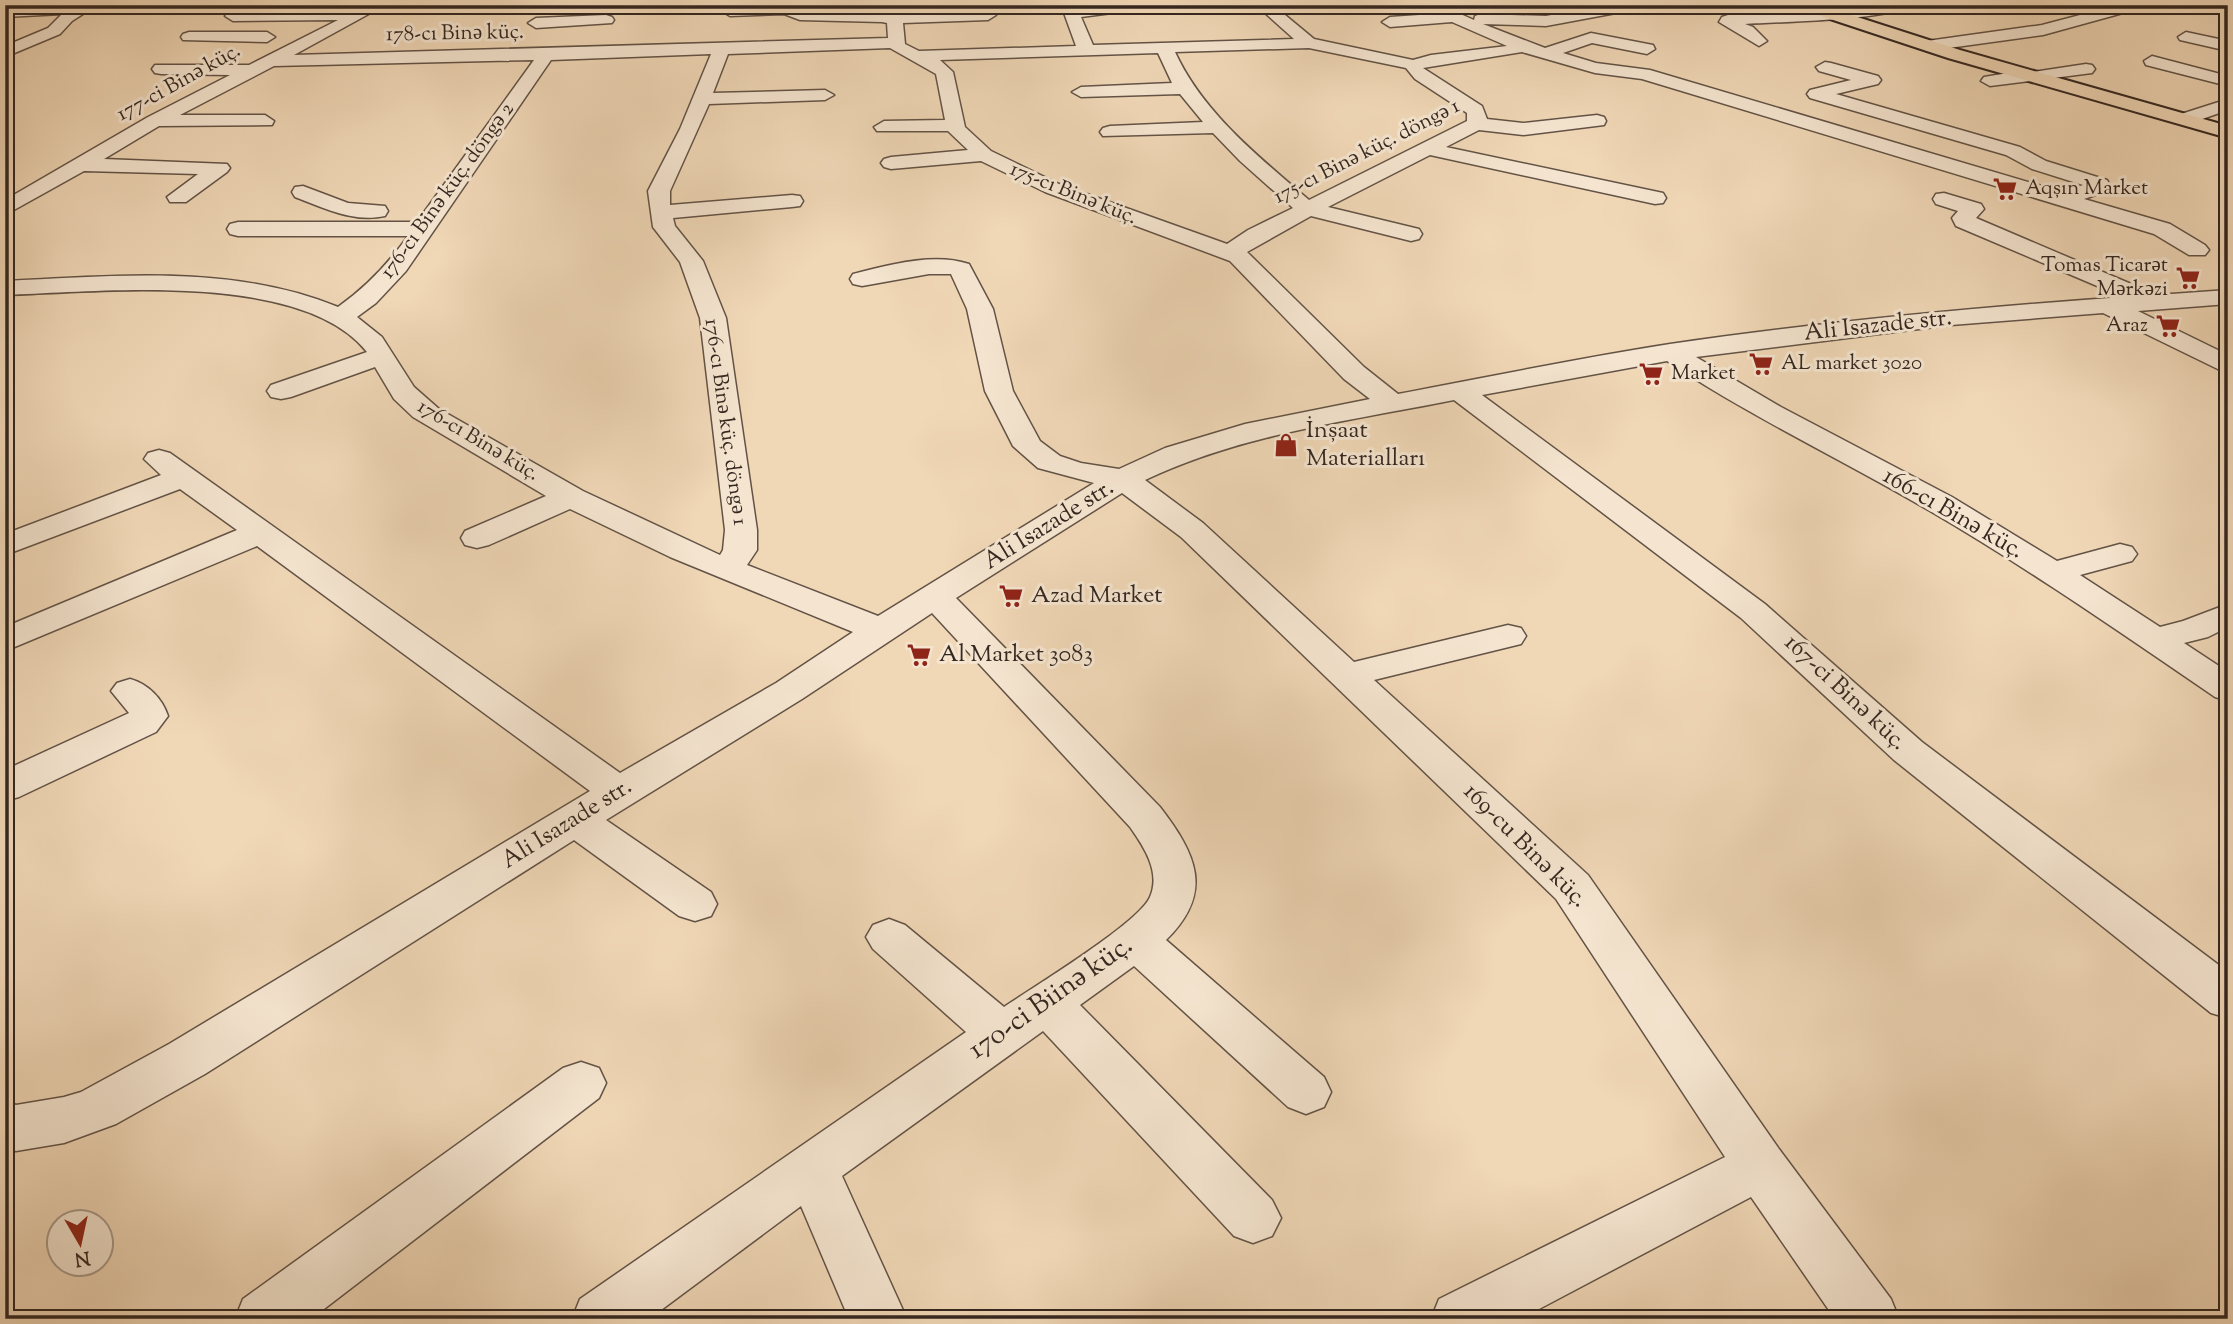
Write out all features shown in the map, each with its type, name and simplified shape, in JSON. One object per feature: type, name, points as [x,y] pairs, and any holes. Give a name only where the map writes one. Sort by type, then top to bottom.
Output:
[{"type":"main road","points":[[1803,5],[1927,46],[2228,132]]},
{"type":"street","points":[[509,55],[553,5]]},
{"type":"street","points":[[1263,5],[1309,43]]},
{"type":"street","points":[[1426,5],[1516,42],[1522,47],[1605,71],[1644,74],[1760,107],[2162,229],[2197,250]]},
{"type":"street","points":[[1548,5],[1606,26]]},
{"type":"street","points":[[1390,22],[1459,19],[1546,21],[1632,5]]},
{"type":"street","points":[[1759,41],[1747,30],[1727,22],[1728,20],[1904,5]]},
{"type":"street","points":[[1927,46],[2043,30],[2136,5]]},
{"type":"street","points":[[377,6],[390,6]]},
{"type":"street","name":"177-ci Binə küç.","points":[[5,209],[155,121],[377,6]]},
{"type":"street","points":[[5,12],[87,7]]},
{"type":"street","points":[[5,52],[44,36],[87,7]]},
{"type":"street","points":[[730,11],[788,7],[793,14],[806,16],[893,19],[988,15]]},
{"type":"street","points":[[1086,49],[1072,13],[1107,10]]},
{"type":"street","points":[[233,16],[358,15]]},
{"type":"street","points":[[884,127],[955,125],[946,76],[936,65],[899,49],[895,43],[897,23],[893,19]]},
{"type":"street","points":[[536,23],[606,20]]},
{"type":"street","points":[[5,36],[44,36]]},
{"type":"street","points":[[189,37],[314,37]]},
{"type":"street","points":[[2186,37],[2228,47]]},
{"type":"street","points":[[1547,53],[1591,38],[1647,49]]},
{"type":"street","name":"178-cı Binə küç.","points":[[267,61],[895,43]]},
{"type":"street","points":[[915,56],[1309,43],[1414,65]]},
{"type":"street","points":[[1164,47],[1185,88],[1218,127],[1282,189],[1307,208],[1411,234]]},
{"type":"street","name":"175-cı Binə küç. döngə 1","points":[[1230,253],[1247,239],[1473,126],[1478,116],[1475,110],[1421,75],[1414,65],[1430,60],[1522,47]]},
{"type":"street","points":[[659,201],[722,48]]},
{"type":"street","name":"176-cı Binə küç. döngə 2","points":[[340,317],[367,298],[398,267],[546,55]]},
{"type":"street","points":[[2206,58],[2228,64]]},
{"type":"street","points":[[2152,61],[2228,81]]},
{"type":"street","points":[[1760,107],[1872,80],[1825,66]]},
{"type":"street","points":[[161,69],[250,70]]},
{"type":"street","points":[[1990,81],[2085,69]]},
{"type":"street","points":[[1081,92],[1185,88]]},
{"type":"street","points":[[1816,94],[2013,151],[2039,165],[2100,184],[2100,187],[2062,200]]},
{"type":"street","points":[[701,99],[825,95]]},
{"type":"street","points":[[2185,119],[2228,104]]},
{"type":"street","points":[[1759,128],[1796,118]]},
{"type":"street","points":[[155,121],[265,121]]},
{"type":"street","points":[[1473,126],[1523,129],[1597,121]]},
{"type":"street","name":"175-cı Binə küç.","points":[[955,125],[963,137],[984,155],[1052,188],[1188,240],[1230,253],[1245,262],[1354,373],[1392,403]]},
{"type":"street","points":[[1473,126],[1536,142]]},
{"type":"street","points":[[1110,132],[1218,127]]},
{"type":"street","points":[[1430,149],[1655,198]]},
{"type":"street","points":[[892,162],[984,155]]},
{"type":"street","points":[[81,165],[220,168],[178,197]]},
{"type":"street","points":[[659,201],[716,188]]},
{"type":"street","points":[[303,192],[344,209],[428,222]]},
{"type":"street","points":[[1944,199],[1973,209],[1964,220],[2157,304]]},
{"type":"street","points":[[659,201],[792,201]]},
{"type":"street","name":"176-cı Binə küç. döngə 1","points":[[659,201],[664,228],[691,261],[713,318],[741,530],[740,550],[728,568]]},
{"type":"street","points":[[238,229],[428,222]]},
{"type":"street","points":[[5,313],[27,287],[76,260]]},
{"type":"street","points":[[862,279],[940,266],[956,266],[961,269],[980,309],[999,391],[1028,446],[1049,462],[1076,471],[1123,479]]},
{"type":"street","name":"176-cı Binə küç.","points":[[27,287],[153,282],[207,285],[279,297],[340,317],[360,330],[382,356],[402,391],[417,407],[571,497],[656,539],[880,630]]},
{"type":"street","name":"Ali Isazade str.","points":[[5,1124],[16,1128],[64,1120],[98,1108],[187,1059],[619,792],[789,691],[880,630],[1123,479],[1147,466],[1210,441],[1392,403],[1671,352],[1883,324],[2228,297]]},
{"type":"street","points":[[2110,307],[2228,366]]},
{"type":"street","name":"166-cı Binə küç.","points":[[1671,352],[1747,401],[1938,503],[2053,572],[2228,689]]},
{"type":"street","points":[[281,391],[382,356]]},
{"type":"street","name":"167-ci Binə küç.","points":[[1459,391],[1753,611],[1796,645],[1858,709],[1908,751],[2228,999]]},
{"type":"street","points":[[5,545],[171,468],[619,792]]},
{"type":"street","name":"169-cu Binə küç.","points":[[1123,479],[1192,530],[1572,887],[1760,1166],[1870,1319]]},
{"type":"street","points":[[477,538],[571,497]]},
{"type":"street","points":[[5,640],[261,533]]},
{"type":"street","points":[[2053,572],[2120,554]]},
{"type":"street","name":"17o-ci Biinə küç.","points":[[601,1319],[811,1167],[1048,1004],[1135,940],[1166,909],[1171,899],[1175,869],[1166,844],[1145,817],[935,596]]},
{"type":"street","points":[[2155,639],[2195,629],[2228,614]]},
{"type":"street","points":[[1347,675],[1508,636]]},
{"type":"street","points":[[5,787],[142,723],[149,716],[148,710],[130,691]]},
{"type":"street","points":[[575,819],[695,905]]},
{"type":"street","points":[[889,937],[1002,1034]]},
{"type":"street","points":[[1135,940],[1306,1092]]},
{"type":"street","points":[[1048,1004],[1253,1218]]},
{"type":"street","points":[[264,1319],[581,1083]]},
{"type":"street","points":[[1460,1319],[1760,1166]]},
{"type":"street","points":[[811,1167],[878,1319]]},
{"type":"place","name":"Aqşın Market","points":[[2005,189]]},
{"type":"place","name":"Tomas Ticarət Mərkəzi","points":[[2188,278]]},
{"type":"place","name":"Araz","points":[[2168,326]]},
{"type":"place","name":"AL market 3020","points":[[1761,364]]},
{"type":"place","name":"Market","points":[[1651,374]]},
{"type":"place","name":"İnşaat Materialları","points":[[1286,445]]},
{"type":"place","name":"Azad Market","points":[[1011,596]]},
{"type":"place","name":"Al Market 3083","points":[[919,655]]}]
